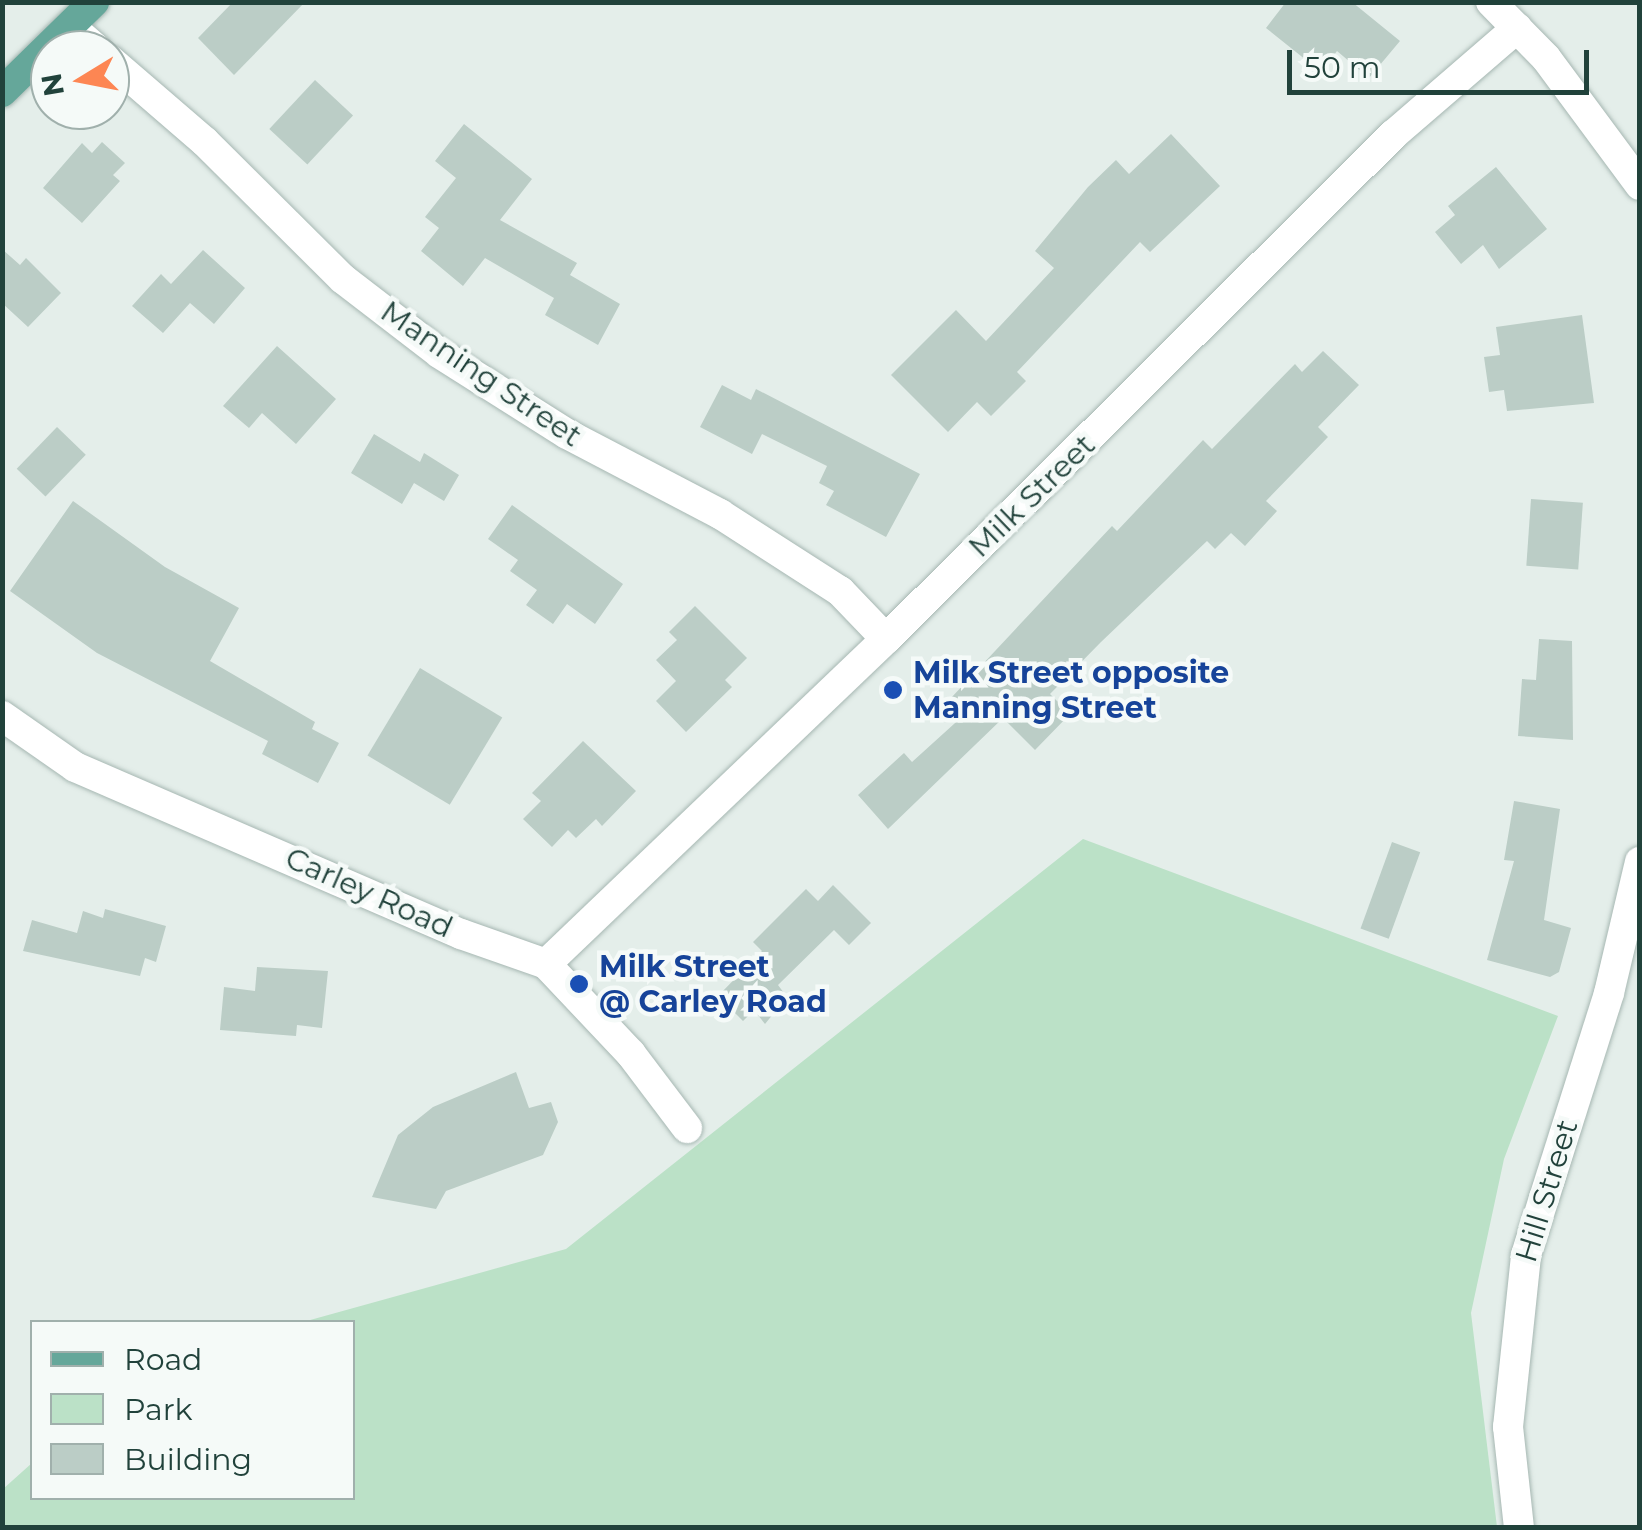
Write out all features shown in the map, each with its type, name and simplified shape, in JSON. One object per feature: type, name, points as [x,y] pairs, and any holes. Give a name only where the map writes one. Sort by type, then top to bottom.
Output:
[{"type":"main road","points":[[2,92],[94,2]]},
{"type":"street","points":[[1492,2],[1517,28],[1640,185]]},
{"type":"street","points":[[70,26],[75,30]]},
{"type":"street","name":"Milk Street","points":[[546,964],[886,639],[1394,135],[1517,28]]},
{"type":"street","name":"Manning Street","points":[[130,77],[205,142],[343,279],[439,353],[567,434],[734,524],[840,591],[886,639]]},
{"type":"street","name":"Carley Road","points":[[2,716],[76,767],[461,934],[546,964],[631,1054],[687,1128]]},
{"type":"street","name":"Hill Street","points":[[1519,1528],[1508,1427],[1526,1255],[1609,993],[1640,862]]},
{"type":"green space","points":[[1083,839],[1558,1016],[1504,1159],[1471,1313],[1497,1527],[3,1527],[3,1489],[30,1465],[30,1500],[355,1500],[355,1320],[310,1320],[566,1249]]},
{"type":"building","points":[[233,2],[305,2],[234,75],[198,38]]},
{"type":"building","points":[[1286,2],[1352,2],[1400,41],[1369,78],[1337,51],[1321,72],[1266,28]]},
{"type":"building","points":[[315,80],[353,115],[307,164],[269,129]]},
{"type":"building","points":[[464,124],[532,179],[500,220],[577,263],[570,275],[620,304],[598,345],[545,315],[554,298],[485,258],[463,286],[421,251],[439,228],[425,217],[456,178],[435,161]]},
{"type":"building","points":[[1171,134],[1220,186],[1150,252],[1140,242],[1017,372],[1026,381],[991,416],[977,402],[948,432],[891,375],[956,310],[986,341],[1054,268],[1035,251],[1088,187],[1116,160],[1129,174]]},
{"type":"building","points":[[102,142],[125,163],[113,175],[120,181],[82,223],[43,188],[82,143],[92,153]]},
{"type":"building","points":[[1496,167],[1547,229],[1499,269],[1483,245],[1461,264],[1435,232],[1455,215],[1448,206]]},
{"type":"building","points":[[2,249],[20,265],[26,258],[61,293],[28,327],[2,303]]},
{"type":"building","points":[[203,250],[245,288],[214,324],[190,303],[163,333],[132,306],[161,274],[171,284]]},
{"type":"building","points":[[1582,315],[1594,403],[1507,411],[1504,390],[1489,392],[1484,357],[1500,355],[1496,327]]},
{"type":"building","points":[[277,346],[336,399],[296,444],[262,413],[249,428],[223,406]]},
{"type":"building","points":[[1323,351],[1359,385],[1318,427],[1328,437],[1266,501],[1277,511],[1245,546],[1231,533],[1215,549],[1207,541],[1101,642],[1050,694],[1070,714],[1035,750],[1003,718],[888,829],[858,795],[904,753],[912,762],[965,714],[950,699],[1112,526],[1117,531],[1203,440],[1212,449],[1295,364],[1302,372]]},
{"type":"building","points":[[722,385],[751,400],[756,389],[920,474],[886,537],[826,505],[834,491],[819,483],[827,466],[762,434],[752,454],[700,427]]},
{"type":"building","points":[[57,427],[86,455],[45,497],[17,469]]},
{"type":"building","points":[[374,434],[420,462],[424,453],[459,475],[444,501],[414,483],[402,504],[351,473]]},
{"type":"building","points":[[1531,499],[1583,503],[1578,569],[1526,566]]},
{"type":"building","points":[[73,501],[165,567],[239,608],[210,661],[315,722],[312,729],[339,743],[318,783],[262,754],[268,741],[97,653],[10,591]]},
{"type":"building","points":[[512,505],[623,584],[595,624],[567,604],[553,624],[526,605],[537,590],[510,571],[518,560],[488,539]]},
{"type":"building","points":[[695,606],[747,658],[725,680],[732,687],[686,732],[656,701],[676,681],[656,660],[677,640],[669,632]]},
{"type":"building","points":[[1539,639],[1572,641],[1573,740],[1518,736],[1522,679],[1536,680]]},
{"type":"building","points":[[420,668],[502,717],[450,805],[367,755]]},
{"type":"building","points":[[583,741],[636,791],[602,826],[596,819],[576,838],[568,830],[552,847],[523,819],[541,801],[532,793]]},
{"type":"building","points":[[1514,801],[1560,809],[1544,920],[1571,928],[1559,972],[1550,977],[1487,960],[1514,861],[1504,860]]},
{"type":"building","points":[[1392,842],[1420,852],[1389,939],[1361,928]]},
{"type":"building","points":[[833,885],[871,923],[849,945],[834,930],[778,985],[787,997],[765,1024],[754,1010],[743,1021],[718,996],[762,951],[753,942],[806,889],[818,901]]},
{"type":"building","points":[[105,909],[166,926],[156,962],[145,958],[140,976],[23,951],[32,920],[77,933],[83,911],[103,918]]},
{"type":"building","points":[[257,967],[328,971],[322,1028],[297,1025],[296,1036],[220,1030],[224,987],[255,991]]},
{"type":"building","points":[[516,1072],[529,1108],[551,1102],[558,1122],[543,1155],[446,1191],[436,1209],[372,1197],[398,1135],[433,1107]]},
{"type":"place","name":"Milk Street opposite Manning Street","points":[[893,690]]},
{"type":"place","name":"Milk Street @ Carley Road","points":[[579,984]]}]
